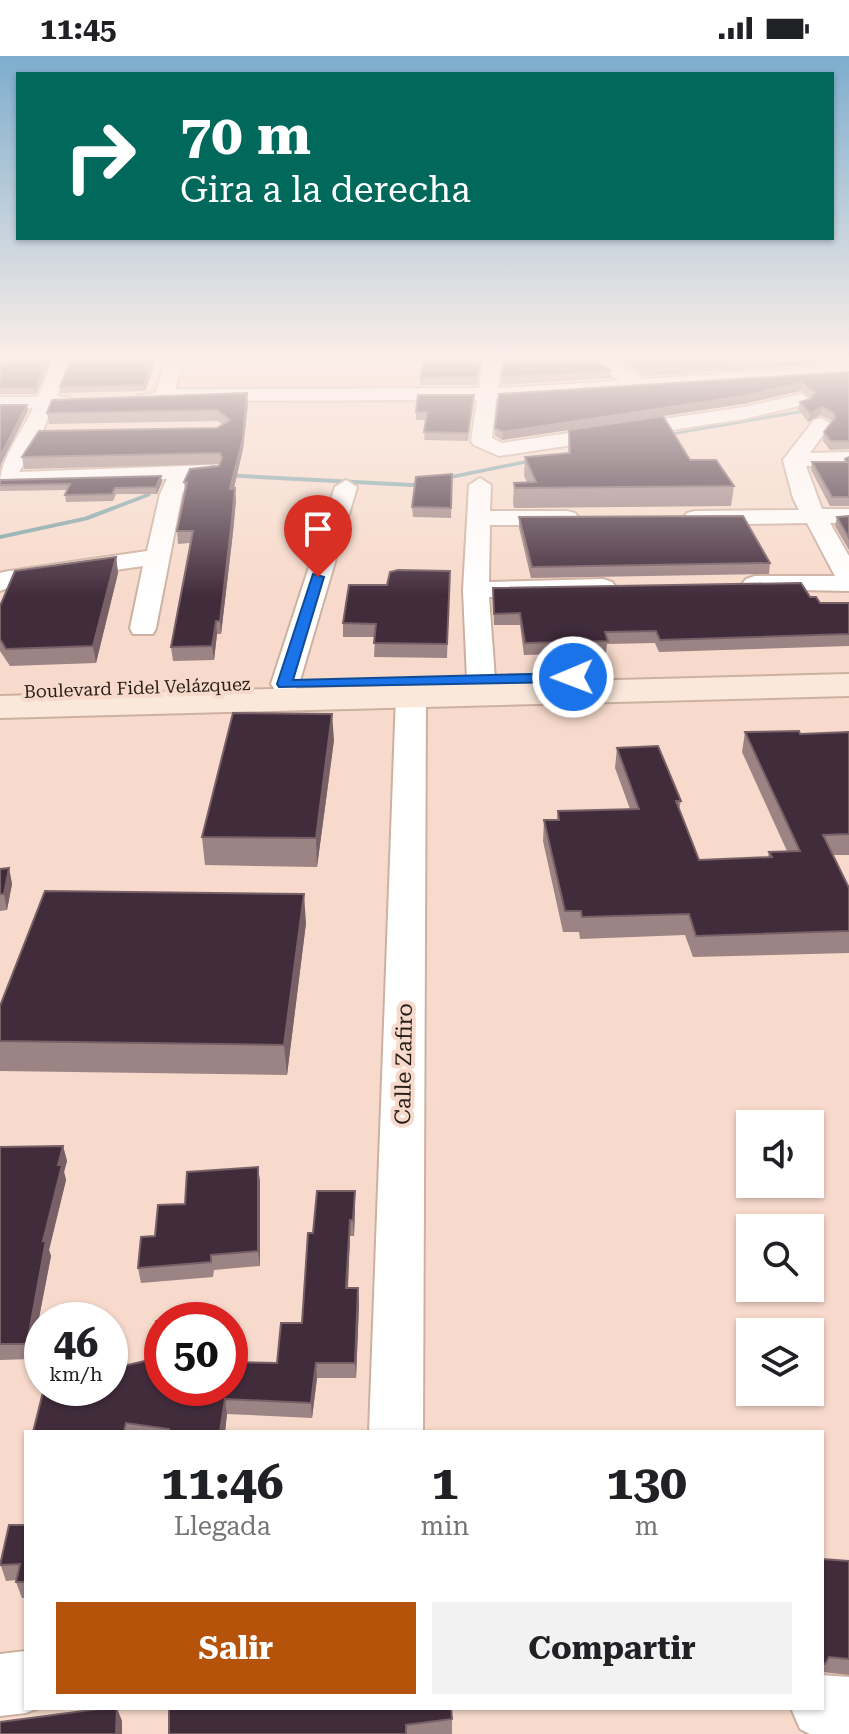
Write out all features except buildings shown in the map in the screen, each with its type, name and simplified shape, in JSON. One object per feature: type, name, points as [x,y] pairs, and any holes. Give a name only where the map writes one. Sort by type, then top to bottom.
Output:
[{"type":"main road","name":"Boulevard Fidel Velázquez","points":[[6,700],[285,684],[849,672]]},
{"type":"main road","name":"Boulevard Fidel Velázquez","points":[[6,700],[411,696],[849,685]]},
{"type":"street","points":[[2,482],[35,439]]},
{"type":"street","points":[[481,439],[499,450],[570,439]]},
{"type":"street","points":[[794,460],[811,439]]},
{"type":"street","points":[[794,460],[849,458]]},
{"type":"street","points":[[738,585],[849,581],[804,498],[794,460]]},
{"type":"street","points":[[2,482],[210,471]]},
{"type":"street","points":[[143,628],[171,494],[181,472]]},
{"type":"street","points":[[480,485],[476,590],[481,679]]},
{"type":"street","points":[[285,684],[346,487]]},
{"type":"street","points":[[671,518],[849,516]]},
{"type":"street","points":[[480,518],[591,518]]},
{"type":"street","points":[[0,583],[12,577],[158,557]]},
{"type":"street","points":[[476,590],[626,586]]},
{"type":"street","name":"Calle Zafiro","points":[[396,1430],[411,696]]},
{"type":"street","points":[[0,1685],[24,1682]]},
{"type":"street","points":[[824,1707],[849,1709]]},
{"type":"waterway","points":[[223,475],[412,485],[536,460]]},
{"type":"waterway","points":[[0,537],[86,519],[148,495]]},
{"type":"route","points":[[318,577],[285,684],[573,677]]}]
